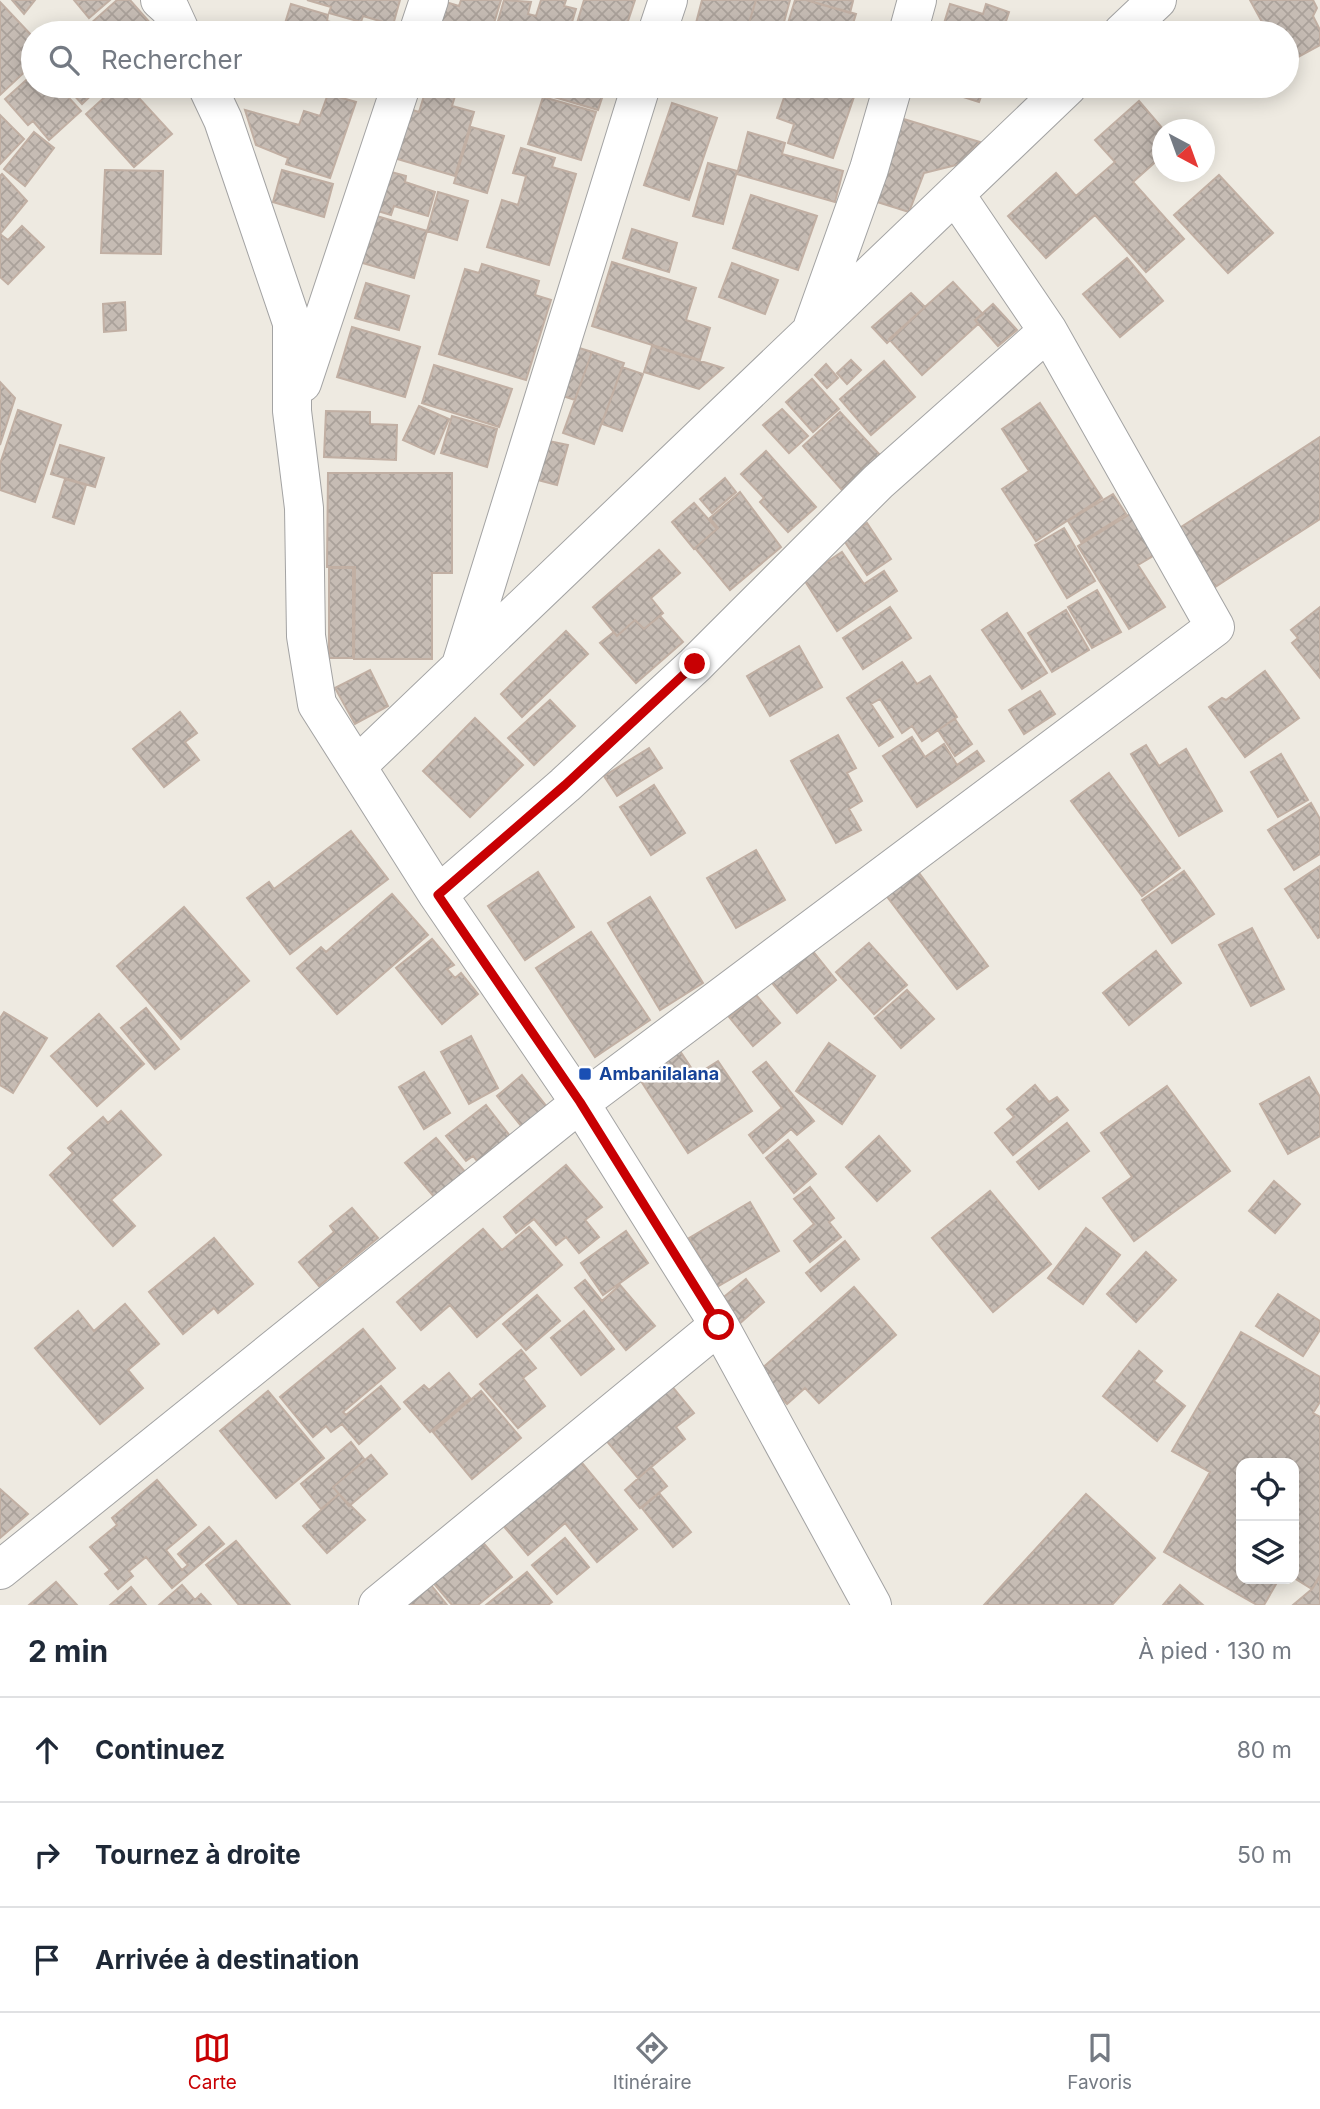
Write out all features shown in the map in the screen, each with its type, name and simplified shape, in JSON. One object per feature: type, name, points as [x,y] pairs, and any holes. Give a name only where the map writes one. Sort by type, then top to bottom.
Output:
[{"type":"street","points":[[422,21],[429,0]]},
{"type":"street","points":[[661,21],[667,0]]},
{"type":"street","points":[[911,21],[917,0]]},
{"type":"street","points":[[1134,21],[1156,0]]},
{"type":"street","points":[[213,98],[223,120],[292,323],[292,411],[304,508],[306,636],[317,704],[438,895],[580,1102],[719,1325],[872,1605]]},
{"type":"street","points":[[292,411],[397,98]]},
{"type":"street","points":[[461,667],[637,98]]},
{"type":"street","points":[[810,335],[869,169],[890,98]]},
{"type":"street","points":[[358,765],[1055,98]]},
{"type":"street","points":[[0,1570],[580,1102],[1215,626],[1048,331],[955,194]]},
{"type":"street","points":[[438,895],[565,785],[695,664],[878,482],[1048,331]]},
{"type":"street","points":[[378,1605],[719,1325]]},
{"type":"building","points":[[12,0],[35,0],[24,14]]},
{"type":"building","points":[[74,0],[110,0],[89,18]]},
{"type":"building","points":[[117,0],[130,0],[148,21],[93,21]]},
{"type":"building","points":[[307,0],[400,0],[394,21],[380,21],[363,16],[361,21],[357,21],[329,13],[331,7]]},
{"type":"building","points":[[439,0],[459,6],[461,0],[501,0],[495,21],[431,21]]},
{"type":"building","points":[[504,0],[531,2],[528,14],[536,16],[541,0],[566,0],[564,6],[576,9],[572,21],[498,21]]},
{"type":"building","points":[[584,0],[635,0],[628,21],[578,21]]},
{"type":"building","points":[[702,0],[756,0],[750,21],[697,21]]},
{"type":"building","points":[[756,0],[790,0],[784,21],[750,21]]},
{"type":"building","points":[[795,0],[806,0],[856,14],[854,21],[789,21]]},
{"type":"building","points":[[806,0],[848,0],[853,1],[850,13]]},
{"type":"building","points":[[1250,0],[1313,0],[1317,8],[1313,16],[1320,30],[1320,45],[1299,56],[1299,21],[1261,21]]},
{"type":"building","points":[[0,2],[21,24],[21,75],[0,95]]},
{"type":"building","points":[[291,4],[328,15],[327,21],[286,21]]},
{"type":"building","points":[[950,4],[983,14],[986,4],[1009,12],[1006,21],[945,21]]},
{"type":"building","points":[[21,85],[21,98],[69,98],[81,111],[49,140],[33,121],[28,125],[5,99]]},
{"type":"building","points":[[77,98],[88,98],[82,104]]},
{"type":"building","points":[[104,98],[139,98],[172,134],[134,167],[86,114]]},
{"type":"building","points":[[327,98],[356,102],[330,178],[286,164],[288,158],[256,145],[245,110],[299,125],[304,111],[320,116]]},
{"type":"building","points":[[423,98],[454,98],[452,106],[474,112],[455,176],[384,155],[399,106],[419,112]]},
{"type":"building","points":[[543,98],[596,112],[581,160],[528,144]]},
{"type":"building","points":[[557,98],[602,98],[598,110]]},
{"type":"building","points":[[784,98],[854,98],[833,158],[788,143],[794,124],[777,118]]},
{"type":"building","points":[[1139,101],[1155,119],[1152,119],[1152,165],[1133,182],[1184,239],[1146,272],[1095,215],[1046,258],[1008,216],[1056,173],[1076,196],[1115,162],[1095,140]]},
{"type":"building","points":[[672,103],[717,118],[689,200],[644,185]]},
{"type":"building","points":[[0,115],[24,139],[0,164]]},
{"type":"building","points":[[897,117],[980,142],[960,164],[924,173],[909,212],[871,200]]},
{"type":"building","points":[[471,127],[504,136],[487,193],[454,183]]},
{"type":"building","points":[[34,132],[54,148],[25,186],[4,169]]},
{"type":"building","points":[[748,132],[785,143],[782,154],[843,171],[835,202],[737,174]]},
{"type":"building","points":[[521,148],[555,158],[552,167],[576,174],[549,265],[487,247],[502,200],[518,205],[526,176],[513,173]]},
{"type":"building","points":[[708,163],[737,171],[723,224],[693,216]]},
{"type":"building","points":[[380,169],[406,176],[405,182],[435,192],[428,216],[394,206],[391,215],[368,208]]},
{"type":"building","points":[[105,170],[163,171],[161,254],[101,253]]},
{"type":"building","points":[[282,170],[333,184],[324,217],[273,202]]},
{"type":"building","points":[[2,174],[27,201],[0,234],[0,176]]},
{"type":"building","points":[[1219,175],[1273,233],[1228,273],[1174,215],[1211,182],[1215,182]]},
{"type":"building","points":[[438,192],[468,201],[457,240],[427,231]]},
{"type":"building","points":[[751,195],[817,216],[798,270],[733,248]]},
{"type":"building","points":[[370,214],[427,231],[414,278],[356,261]]},
{"type":"building","points":[[22,226],[44,247],[8,284],[0,277],[0,234],[8,240]]},
{"type":"building","points":[[632,229],[677,243],[669,272],[623,258]]},
{"type":"building","points":[[1127,258],[1163,301],[1120,337],[1083,294]]},
{"type":"building","points":[[612,262],[696,288],[686,320],[710,328],[700,360],[592,326]]},
{"type":"building","points":[[732,263],[778,280],[765,314],[719,297]]},
{"type":"building","points":[[482,264],[539,281],[535,295],[551,300],[526,380],[439,354],[465,269],[479,273]]},
{"type":"building","points":[[953,282],[983,314],[975,320],[978,324],[922,375],[889,339]]},
{"type":"building","points":[[366,283],[409,296],[399,330],[355,318]]},
{"type":"building","points":[[911,293],[925,307],[887,343],[872,327]]},
{"type":"building","points":[[125,302],[126,330],[104,332],[103,304]]},
{"type":"building","points":[[993,304],[1017,330],[998,346],[975,320]]},
{"type":"building","points":[[352,327],[420,347],[405,397],[337,377]]},
{"type":"building","points":[[652,346],[723,368],[699,389],[644,372]]},
{"type":"building","points":[[576,347],[592,352],[575,400],[560,395]]},
{"type":"building","points":[[592,352],[624,363],[594,444],[563,433]]},
{"type":"building","points":[[851,360],[861,370],[847,384],[837,373]]},
{"type":"building","points":[[884,361],[915,397],[871,435],[840,399]]},
{"type":"building","points":[[826,364],[838,378],[827,388],[815,375]]},
{"type":"building","points":[[434,365],[512,389],[499,427],[422,403]]},
{"type":"building","points":[[622,367],[643,374],[622,431],[602,424]]},
{"type":"building","points":[[812,379],[839,409],[813,432],[786,402]]},
{"type":"building","points":[[0,382],[15,398],[0,445]]},
{"type":"building","points":[[1040,403],[1102,498],[1036,541],[1002,489],[1029,471],[1002,429]]},
{"type":"building","points":[[419,406],[449,419],[434,454],[403,440]]},
{"type":"building","points":[[782,409],[808,436],[789,453],[763,425]]},
{"type":"building","points":[[18,410],[61,425],[35,502],[0,490],[0,464]]},
{"type":"building","points":[[326,411],[370,412],[370,424],[397,425],[396,460],[324,457]]},
{"type":"building","points":[[840,412],[880,455],[842,490],[803,446]]},
{"type":"building","points":[[452,416],[497,429],[487,467],[441,453]]},
{"type":"building","points":[[1320,437],[1320,519],[1215,587],[1178,529]]},
{"type":"building","points":[[544,440],[568,445],[557,485],[534,479]]},
{"type":"building","points":[[60,445],[104,458],[95,487],[51,474]]},
{"type":"building","points":[[766,451],[816,507],[788,532],[760,502],[764,498],[741,474]]},
{"type":"building","points":[[328,473],[452,473],[452,573],[432,573],[432,659],[354,659],[355,567],[327,567]]},
{"type":"building","points":[[725,478],[736,492],[712,513],[700,499]]},
{"type":"building","points":[[65,479],[86,485],[74,524],[53,517]]},
{"type":"building","points":[[740,492],[781,547],[730,590],[695,548],[718,528],[710,518]]},
{"type":"building","points":[[1113,494],[1126,514],[1081,542],[1068,521]]},
{"type":"building","points":[[694,503],[717,529],[694,549],[672,522]]},
{"type":"building","points":[[1135,511],[1160,552],[1138,565],[1165,607],[1129,629],[1078,546]]},
{"type":"building","points":[[867,523],[891,559],[867,575],[843,539]]},
{"type":"building","points":[[1064,528],[1095,581],[1067,598],[1035,545]]},
{"type":"building","points":[[659,550],[680,573],[651,598],[663,613],[644,629],[635,620],[617,636],[593,607]]},
{"type":"building","points":[[842,552],[864,584],[884,571],[897,591],[837,631],[803,578]]},
{"type":"building","points":[[329,568],[353,568],[353,658],[329,658]]},
{"type":"building","points":[[1097,590],[1121,632],[1092,648],[1068,607]]},
{"type":"building","points":[[890,607],[911,638],[863,669],[843,638]]},
{"type":"building","points":[[1320,607],[1320,678],[1292,643],[1298,638],[1291,630]]},
{"type":"building","points":[[1066,610],[1089,650],[1052,672],[1028,633]]},
{"type":"building","points":[[1007,613],[1047,673],[1022,689],[982,630]]},
{"type":"building","points":[[660,616],[683,642],[636,683],[600,643],[614,632],[617,636],[635,620],[644,629]]},
{"type":"building","points":[[566,631],[588,654],[522,717],[501,694]]},
{"type":"building","points":[[799,646],[822,687],[770,716],[747,676]]},
{"type":"building","points":[[902,662],[917,684],[930,676],[957,717],[922,741],[912,726],[902,733],[880,699],[871,704],[893,737],[879,746],[847,698]]},
{"type":"building","points":[[370,670],[388,706],[355,724],[335,688]]},
{"type":"building","points":[[1265,671],[1299,718],[1245,757],[1209,707],[1222,698],[1226,700]]},
{"type":"building","points":[[1040,691],[1055,714],[1024,734],[1009,710]]},
{"type":"building","points":[[550,700],[575,726],[534,765],[508,738]]},
{"type":"building","points":[[180,712],[197,733],[185,742],[199,760],[164,787],[133,749]]},
{"type":"building","points":[[475,718],[523,765],[470,817],[423,771]]},
{"type":"building","points":[[955,719],[972,744],[955,756],[938,730]]},
{"type":"building","points":[[838,735],[856,768],[847,773],[862,801],[849,809],[861,830],[836,843],[791,761]]},
{"type":"building","points":[[912,737],[925,757],[944,744],[957,765],[977,751],[984,761],[917,807],[883,756]]},
{"type":"building","points":[[1146,745],[1159,766],[1186,749],[1222,811],[1179,836],[1131,754]]},
{"type":"building","points":[[649,748],[662,768],[617,796],[604,776]]},
{"type":"building","points":[[1281,754],[1308,800],[1278,817],[1251,772]]},
{"type":"building","points":[[1109,773],[1180,868],[1142,896],[1071,801]]},
{"type":"building","points":[[654,785],[685,833],[651,855],[620,807]]},
{"type":"building","points":[[1311,803],[1320,819],[1320,854],[1294,870],[1268,830]]},
{"type":"building","points":[[351,831],[388,879],[290,954],[247,898],[269,882],[274,889]]},
{"type":"building","points":[[756,850],[785,900],[736,928],[707,878]]},
{"type":"building","points":[[914,866],[988,966],[957,989],[882,890]]},
{"type":"building","points":[[1320,866],[1320,937],[1318,938],[1285,889]]},
{"type":"building","points":[[1184,871],[1214,914],[1172,943],[1142,900]]},
{"type":"building","points":[[538,872],[574,927],[525,960],[488,906]]},
{"type":"building","points":[[392,894],[428,935],[337,1014],[297,968],[321,947],[326,952]]},
{"type":"building","points":[[650,897],[703,983],[660,1010],[608,923]]},
{"type":"building","points":[[184,907],[249,981],[181,1039],[117,966]]},
{"type":"building","points":[[1252,928],[1284,989],[1251,1006],[1219,945]]},
{"type":"building","points":[[591,932],[650,1020],[595,1057],[536,968]]},
{"type":"building","points":[[432,939],[454,965],[447,969],[455,978],[461,973],[478,994],[442,1024],[396,968]]},
{"type":"building","points":[[869,943],[907,985],[874,1014],[836,972]]},
{"type":"building","points":[[812,950],[836,980],[797,1013],[772,983]]},
{"type":"building","points":[[1156,951],[1181,983],[1129,1025],[1103,993]]},
{"type":"building","points":[[907,990],[934,1019],[901,1048],[875,1018]]},
{"type":"building","points":[[756,995],[780,1023],[753,1046],[729,1017]]},
{"type":"building","points":[[146,1008],[179,1049],[155,1069],[121,1028]]},
{"type":"building","points":[[4,1012],[47,1038],[13,1093],[0,1085],[0,1018]]},
{"type":"building","points":[[99,1014],[144,1064],[97,1106],[51,1056]]},
{"type":"building","points":[[471,1036],[498,1088],[469,1104],[441,1052]]},
{"type":"building","points":[[829,1043],[875,1076],[842,1124],[796,1091]]},
{"type":"building","points":[[680,1051],[696,1075],[718,1061],[752,1111],[688,1153],[639,1078]]},
{"type":"building","points":[[766,1062],[814,1121],[797,1135],[791,1129],[763,1153],[749,1135],[782,1108],[753,1072]]},
{"type":"building","points":[[424,1072],[450,1113],[424,1129],[399,1087]]},
{"type":"building","points":[[522,1075],[551,1112],[526,1132],[497,1096]]},
{"type":"building","points":[[1309,1077],[1320,1097],[1320,1136],[1288,1154],[1260,1104]]},
{"type":"building","points":[[1035,1085],[1049,1102],[1057,1097],[1068,1110],[1013,1155],[995,1133],[1014,1117],[1007,1109]]},
{"type":"building","points":[[1167,1086],[1230,1171],[1134,1241],[1103,1198],[1132,1177],[1101,1133]]},
{"type":"building","points":[[486,1105],[517,1145],[485,1171],[473,1156],[466,1161],[446,1136]]},
{"type":"building","points":[[121,1111],[161,1155],[111,1200],[135,1226],[113,1246],[50,1175],[73,1153],[68,1148],[103,1117],[108,1123]]},
{"type":"building","points":[[1067,1123],[1089,1151],[1039,1189],[1017,1162]]},
{"type":"building","points":[[879,1136],[910,1171],[877,1201],[846,1167]]},
{"type":"building","points":[[436,1138],[466,1173],[436,1199],[405,1163]]},
{"type":"building","points":[[788,1140],[816,1174],[794,1193],[766,1158]]},
{"type":"building","points":[[566,1165],[602,1207],[585,1220],[599,1237],[579,1253],[566,1237],[556,1245],[534,1219],[516,1233],[504,1217]]},
{"type":"building","points":[[1274,1181],[1300,1204],[1275,1233],[1249,1211]]},
{"type":"building","points":[[810,1187],[834,1218],[829,1222],[841,1237],[810,1262],[794,1241],[814,1224],[794,1199]]},
{"type":"building","points":[[990,1191],[1051,1264],[993,1312],[932,1238]]},
{"type":"building","points":[[750,1202],[779,1251],[717,1287],[689,1238]]},
{"type":"building","points":[[352,1208],[378,1238],[319,1286],[299,1262],[334,1232],[330,1226]]},
{"type":"building","points":[[529,1227],[562,1265],[477,1337],[450,1305],[421,1330],[397,1302],[483,1229],[502,1250]]},
{"type":"building","points":[[1086,1228],[1120,1255],[1083,1304],[1048,1278]]},
{"type":"building","points":[[626,1231],[648,1263],[603,1295],[581,1263]]},
{"type":"building","points":[[214,1238],[253,1284],[218,1313],[214,1308],[183,1334],[149,1292]]},
{"type":"building","points":[[845,1241],[859,1259],[821,1291],[806,1273]]},
{"type":"building","points":[[1146,1252],[1176,1280],[1136,1322],[1107,1294]]},
{"type":"building","points":[[746,1279],[764,1302],[738,1325],[719,1301]]},
{"type":"building","points":[[585,1280],[602,1301],[620,1285],[655,1326],[626,1350],[575,1288]]},
{"type":"building","points":[[854,1287],[896,1335],[819,1403],[805,1388],[787,1404],[758,1372]]},
{"type":"building","points":[[1278,1294],[1320,1321],[1320,1330],[1303,1356],[1256,1326]]},
{"type":"building","points":[[537,1295],[560,1321],[526,1350],[503,1324]]},
{"type":"building","points":[[125,1304],[159,1344],[128,1370],[143,1388],[100,1424],[35,1348],[78,1311],[94,1331]]},
{"type":"building","points":[[584,1311],[614,1349],[581,1375],[551,1338]]},
{"type":"building","points":[[363,1329],[395,1368],[343,1412],[346,1415],[381,1386],[400,1409],[359,1444],[342,1424],[331,1432],[326,1426],[313,1437],[280,1397]]},
{"type":"building","points":[[1241,1332],[1320,1377],[1320,1402],[1313,1413],[1320,1417],[1320,1575],[1312,1589],[1299,1581],[1299,1458],[1236,1458],[1236,1584],[1276,1584],[1264,1605],[1257,1605],[1164,1552],[1210,1472],[1172,1451]]},
{"type":"building","points":[[521,1350],[536,1368],[523,1378],[545,1406],[518,1428],[480,1384]]},
{"type":"building","points":[[1139,1351],[1162,1371],[1154,1381],[1185,1406],[1157,1441],[1103,1396]]},
{"type":"building","points":[[449,1373],[470,1398],[430,1432],[404,1402],[424,1385],[429,1390]]},
{"type":"building","points":[[670,1384],[694,1413],[676,1427],[685,1439],[638,1478],[605,1439]]},
{"type":"building","points":[[268,1391],[324,1458],[276,1498],[220,1431]]},
{"type":"building","points":[[481,1391],[521,1438],[472,1479],[433,1432]]},
{"type":"building","points":[[351,1442],[365,1460],[333,1487],[339,1494],[321,1509],[301,1484]]},
{"type":"building","points":[[572,1451],[637,1529],[597,1562],[565,1523],[528,1555],[501,1523]]},
{"type":"building","points":[[371,1455],[387,1474],[349,1506],[333,1487]]},
{"type":"building","points":[[651,1467],[667,1486],[640,1508],[625,1490]]},
{"type":"building","points":[[157,1480],[196,1525],[166,1550],[182,1570],[188,1565],[178,1554],[209,1527],[224,1544],[172,1588],[146,1557],[129,1571],[133,1576],[118,1589],[105,1574],[110,1570],[90,1547],[117,1525],[112,1518]]},
{"type":"building","points":[[0,1489],[28,1514],[0,1538]]},
{"type":"building","points":[[659,1493],[691,1532],[673,1547],[642,1508]]},
{"type":"building","points":[[339,1494],[365,1520],[327,1553],[303,1526]]},
{"type":"building","points":[[1086,1494],[1155,1558],[1112,1605],[984,1605]]},
{"type":"building","points":[[565,1538],[589,1567],[557,1594],[532,1565]]},
{"type":"building","points":[[480,1539],[512,1577],[478,1605],[452,1605],[430,1579]]},
{"type":"building","points":[[236,1541],[290,1605],[239,1605],[206,1565]]},
{"type":"building","points":[[527,1572],[552,1602],[548,1605],[486,1605]]},
{"type":"building","points":[[423,1575],[447,1605],[406,1605]]},
{"type":"building","points":[[1320,1577],[1320,1605],[1293,1605],[1312,1589]]},
{"type":"building","points":[[56,1582],[77,1605],[29,1605]]},
{"type":"building","points":[[182,1585],[195,1600],[201,1594],[211,1605],[159,1605]]},
{"type":"building","points":[[1180,1585],[1203,1605],[1163,1605]]},
{"type":"building","points":[[131,1587],[146,1605],[110,1605]]},
{"type":"place","name":"Ambanilalana","points":[[585,1074]]},
{"type":"route","points":[[695,664],[565,785],[438,895],[580,1102],[719,1325]]}]
